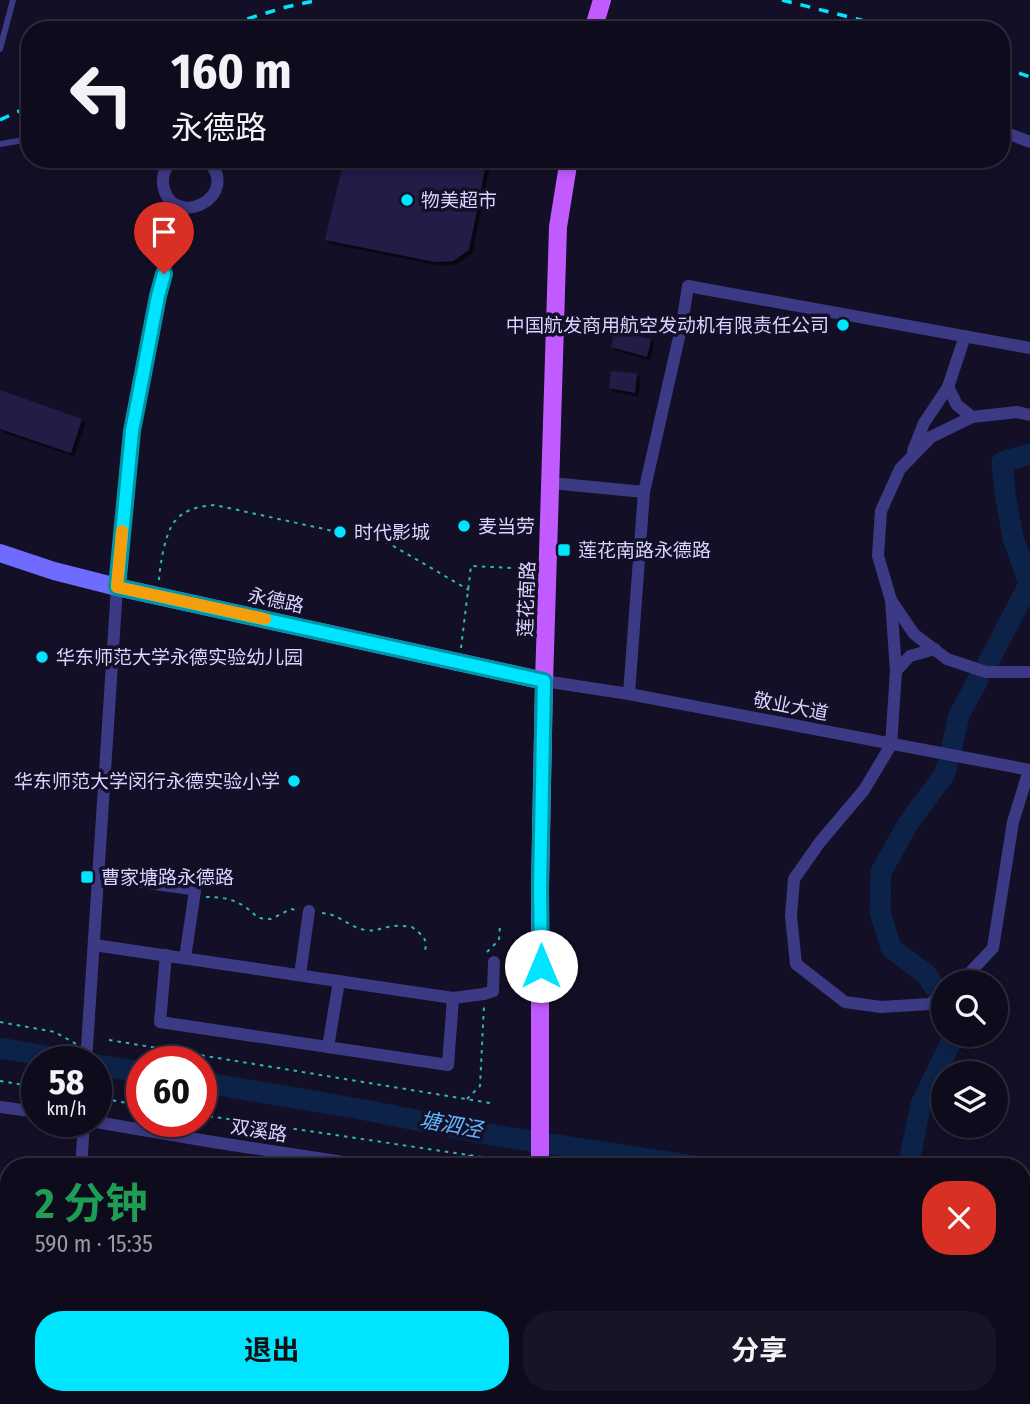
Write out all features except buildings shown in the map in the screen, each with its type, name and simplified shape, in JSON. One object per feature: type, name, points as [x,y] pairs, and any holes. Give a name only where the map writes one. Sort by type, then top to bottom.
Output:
[{"type":"main road","points":[[596,21],[602,0]]},
{"type":"main road","name":"莲花南路","points":[[540,1158],[540,887],[544,681],[558,227],[568,168]]},
{"type":"street","points":[[1010,134],[1030,142]]},
{"type":"street","points":[[166,168],[162,179],[167,197],[182,207],[191,208],[207,202],[213,196],[217,180],[213,168]]},
{"type":"street","points":[[86,1046],[117,587],[132,431],[158,296],[182,207]]},
{"type":"street","points":[[629,694],[644,492],[688,286],[1030,348]]},
{"type":"street","points":[[911,458],[924,423],[948,387],[965,336]]},
{"type":"street","points":[[948,387],[957,405],[972,417]]},
{"type":"street","points":[[931,1002],[881,1007],[845,1002],[796,964],[791,916],[794,878],[864,790],[891,745],[896,671],[891,600],[878,556],[881,511],[900,469],[931,437],[972,417],[1017,412],[1030,415]]},
{"type":"street","points":[[551,483],[644,492]]},
{"type":"street","name":"永德路","points":[[0,553],[117,587],[544,681]]},
{"type":"street","points":[[891,600],[914,634],[947,659],[986,672],[1030,672]]},
{"type":"street","points":[[896,671],[910,656],[934,649]]},
{"type":"street","name":"敬业大道","points":[[544,681],[629,694],[1029,770]]},
{"type":"street","points":[[972,970],[993,948],[1013,822],[1029,770]]},
{"type":"street","points":[[112,878],[195,891],[185,958]]},
{"type":"street","points":[[300,975],[309,911]]},
{"type":"street","points":[[94,945],[453,998],[484,994],[493,990],[489,958]]},
{"type":"street","points":[[166,955],[160,1022],[448,1065],[453,998]]},
{"type":"street","points":[[328,1047],[339,981]]},
{"type":"street","points":[[0,1107],[21,1110]]},
{"type":"street","name":"双溪路","points":[[112,1125],[271,1158]]},
{"type":"street","points":[[82,1158],[83,1137]]},
{"type":"lane","points":[[0,49],[13,0]]},
{"type":"lane","points":[[0,144],[21,140]]},
{"type":"path","points":[[157,596],[159,573],[175,520],[194,507],[204,505],[215,505],[388,543],[469,590]]},
{"type":"path","points":[[459,662],[471,566],[548,569]]},
{"type":"path","points":[[489,958],[499,940],[499,925]]},
{"type":"path","points":[[466,1100],[480,1086],[484,994]]},
{"type":"path","points":[[0,1022],[55,1032],[86,1046]]},
{"type":"path","points":[[109,1040],[490,1103]]},
{"type":"path","points":[[0,1081],[21,1084]]},
{"type":"path","points":[[217,1117],[489,1158]]},
{"type":"waterway","points":[[988,663],[1029,584],[1013,538],[1002,462],[1030,454]]},
{"type":"waterway","points":[[952,746],[959,715],[978,680]]},
{"type":"waterway","points":[[931,982],[926,974],[891,948],[880,912],[881,872],[909,822],[944,775],[947,765]]},
{"type":"waterway","points":[[910,1158],[921,1104],[949,1047]]},
{"type":"waterway","name":"塘泗泾","points":[[0,1048],[21,1052]]},
{"type":"waterway","name":"塘泗泾","points":[[112,1067],[126,1070]]},
{"type":"waterway","name":"塘泗泾","points":[[217,1085],[486,1134],[642,1158]]},
{"type":"railway","points":[[240,21],[319,0]]},
{"type":"railway","points":[[782,0],[864,21]]},
{"type":"railway","points":[[1010,70],[1030,77]]},
{"type":"railway","points":[[0,120],[21,110]]},
{"type":"slow traffic","points":[[122,531],[117,587],[265,619]]},
{"type":"place","name":"物美超市","points":[[407,200]]},
{"type":"place","name":"中国航发商用航空发动机有限责任公司","points":[[843,325]]},
{"type":"place","name":"麦当劳","points":[[464,526]]},
{"type":"place","name":"时代影城","points":[[340,532]]},
{"type":"place","name":"莲花南路永德路","points":[[564,550]]},
{"type":"place","name":"华东师范大学永德实验幼儿园","points":[[42,657]]},
{"type":"place","name":"华东师范大学闵行永德实验小学","points":[[294,781]]},
{"type":"place","name":"曹家塘路永德路","points":[[87,877]]},
{"type":"route","points":[[164,274],[132,431],[117,587],[544,681],[541,966]]}]
